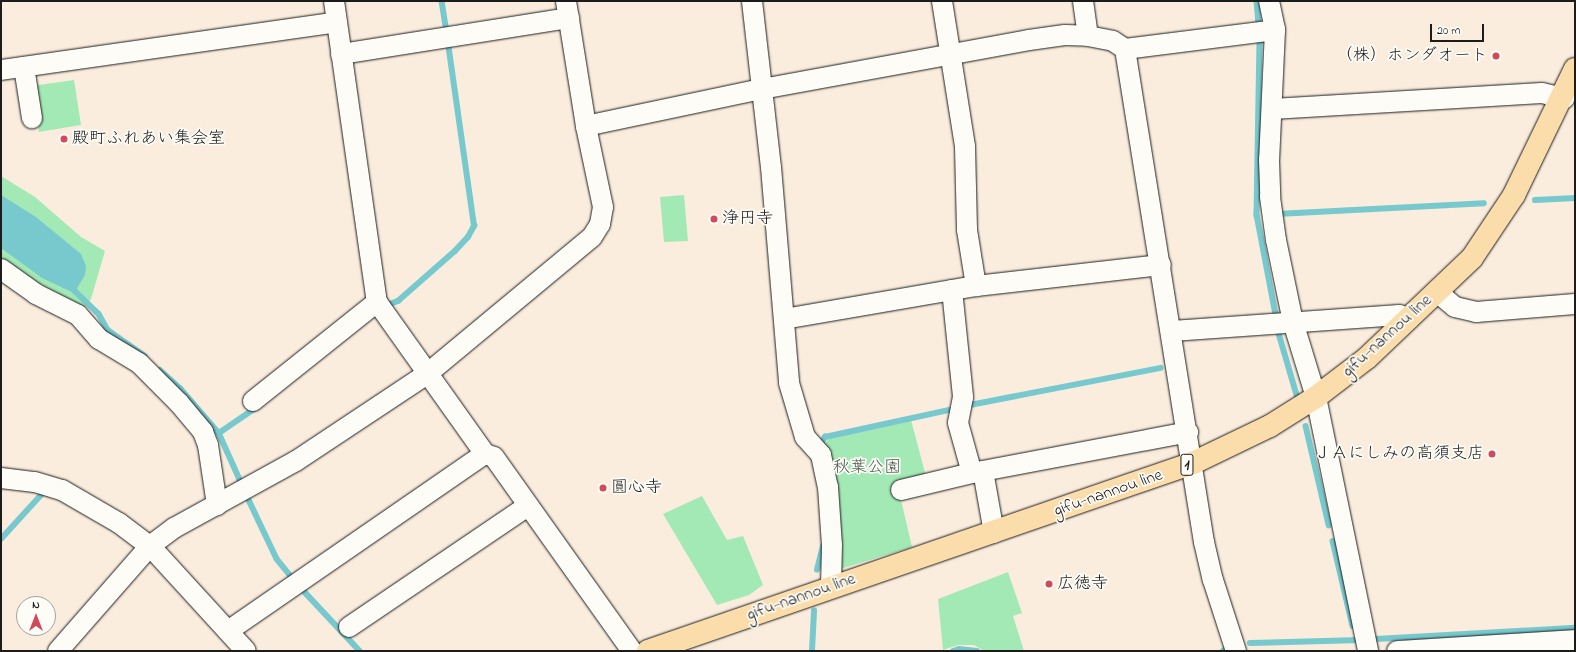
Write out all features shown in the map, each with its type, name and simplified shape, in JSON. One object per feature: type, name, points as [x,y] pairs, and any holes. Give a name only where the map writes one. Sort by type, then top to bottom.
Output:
[{"type":"main road","name":"gifu-nannou line","points":[[648,651],[831,586],[994,533],[1193,463],[1270,426],[1316,397],[1367,358],[1472,258],[1514,195],[1564,98],[1575,69]]},
{"type":"street","points":[[334,1],[377,302],[485,454],[494,458],[632,651]]},
{"type":"street","points":[[752,1],[762,89],[789,383],[805,438],[821,455],[828,487],[832,544],[831,586]]},
{"type":"street","points":[[942,1],[965,147],[968,230],[976,286]]},
{"type":"street","points":[[1083,1],[1088,36]]},
{"type":"street","points":[[1269,1],[1275,30],[1270,198],[1276,240],[1293,322],[1316,397],[1368,651]]},
{"type":"street","points":[[58,651],[150,546],[174,528],[296,461],[427,374],[592,237],[600,224],[603,207],[586,126],[568,10],[341,54]]},
{"type":"street","points":[[1,70],[337,22]]},
{"type":"street","points":[[586,126],[762,89],[950,54],[1065,35],[1088,36],[1113,41],[1125,49],[1275,30]]},
{"type":"street","points":[[1125,49],[1213,580],[1236,651]]},
{"type":"street","points":[[24,67],[32,118]]},
{"type":"street","points":[[1272,109],[1542,93],[1564,98]]},
{"type":"street","points":[[784,319],[976,286],[1161,265]]},
{"type":"street","points":[[1,269],[36,294],[78,315],[99,338],[139,363],[179,403],[206,438],[217,505]]},
{"type":"street","points":[[952,290],[963,397],[958,423],[978,472],[994,533]]},
{"type":"street","points":[[1437,292],[1455,307],[1476,312],[1575,304]]},
{"type":"street","points":[[253,401],[377,302]]},
{"type":"street","points":[[1172,331],[1399,315],[1409,319]]},
{"type":"street","points":[[901,490],[978,472],[1188,432]]},
{"type":"street","points":[[228,631],[485,454]]},
{"type":"street","points":[[1,478],[35,482],[62,490],[119,523],[150,546],[246,651]]},
{"type":"street","points":[[349,626],[528,506]]},
{"type":"street","points":[[1397,651],[1575,640]]},
{"type":"green space","points":[[74,80],[81,125],[39,132],[32,86]]},
{"type":"green space","points":[[1,176],[35,197],[81,237],[105,251],[91,299],[83,309],[1,261]]},
{"type":"green space","points":[[684,195],[688,241],[664,242],[660,197]]},
{"type":"green space","name":"秋葉公園","points":[[911,420],[927,480],[898,487],[912,547],[840,569],[824,446],[828,439]]},
{"type":"green space","points":[[702,496],[727,540],[743,536],[763,585],[749,595],[717,605],[663,514]]},
{"type":"green space","points":[[1008,572],[1022,613],[1013,616],[1024,651],[984,651],[974,645],[958,645],[943,650],[938,599]]},
{"type":"water","points":[[1,195],[36,217],[81,254],[86,266],[85,275],[74,293],[42,278],[1,248]]},
{"type":"waterway","points":[[442,1],[447,33]]},
{"type":"waterway","points":[[1257,1],[1259,25]]},
{"type":"waterway","points":[[1260,41],[1257,215],[1276,315]]},
{"type":"waterway","points":[[390,304],[398,301],[455,251],[468,237],[474,226],[448,43]]},
{"type":"waterway","points":[[1535,200],[1575,198]]},
{"type":"waterway","points":[[1277,214],[1484,203]]},
{"type":"waterway","points":[[73,285],[75,291],[99,314],[108,330],[145,356]]},
{"type":"waterway","points":[[1278,330],[1297,395]]},
{"type":"waterway","points":[[970,405],[1160,368]]},
{"type":"waterway","points":[[160,370],[181,389],[219,433],[241,482]]},
{"type":"waterway","points":[[219,433],[257,407]]},
{"type":"waterway","points":[[822,442],[825,437],[949,410]]},
{"type":"waterway","points":[[1306,426],[1329,525]]},
{"type":"waterway","points":[[1,539],[41,495]]},
{"type":"waterway","points":[[249,500],[277,559],[291,576]]},
{"type":"waterway","points":[[1333,541],[1353,626]]},
{"type":"waterway","points":[[817,570],[823,546]]},
{"type":"waterway","points":[[301,588],[360,651]]},
{"type":"waterway","points":[[812,651],[814,611]]},
{"type":"waterway","points":[[1376,639],[1575,628]]},
{"type":"waterway","points":[[1250,643],[1360,640]]},
{"type":"waterway","points":[[953,651],[959,649],[977,651]]},
{"type":"place","name":"（株）ホンダオート","points":[[1496,56]]},
{"type":"place","name":"殿町ふれあい集会室","points":[[64,139]]},
{"type":"place","name":"浄円寺","points":[[714,219]]},
{"type":"place","name":"ＪＡにしみの高須支店","points":[[1492,454]]},
{"type":"place","name":"圓心寺","points":[[603,488]]},
{"type":"place","name":"広徳寺","points":[[1049,584]]}]
